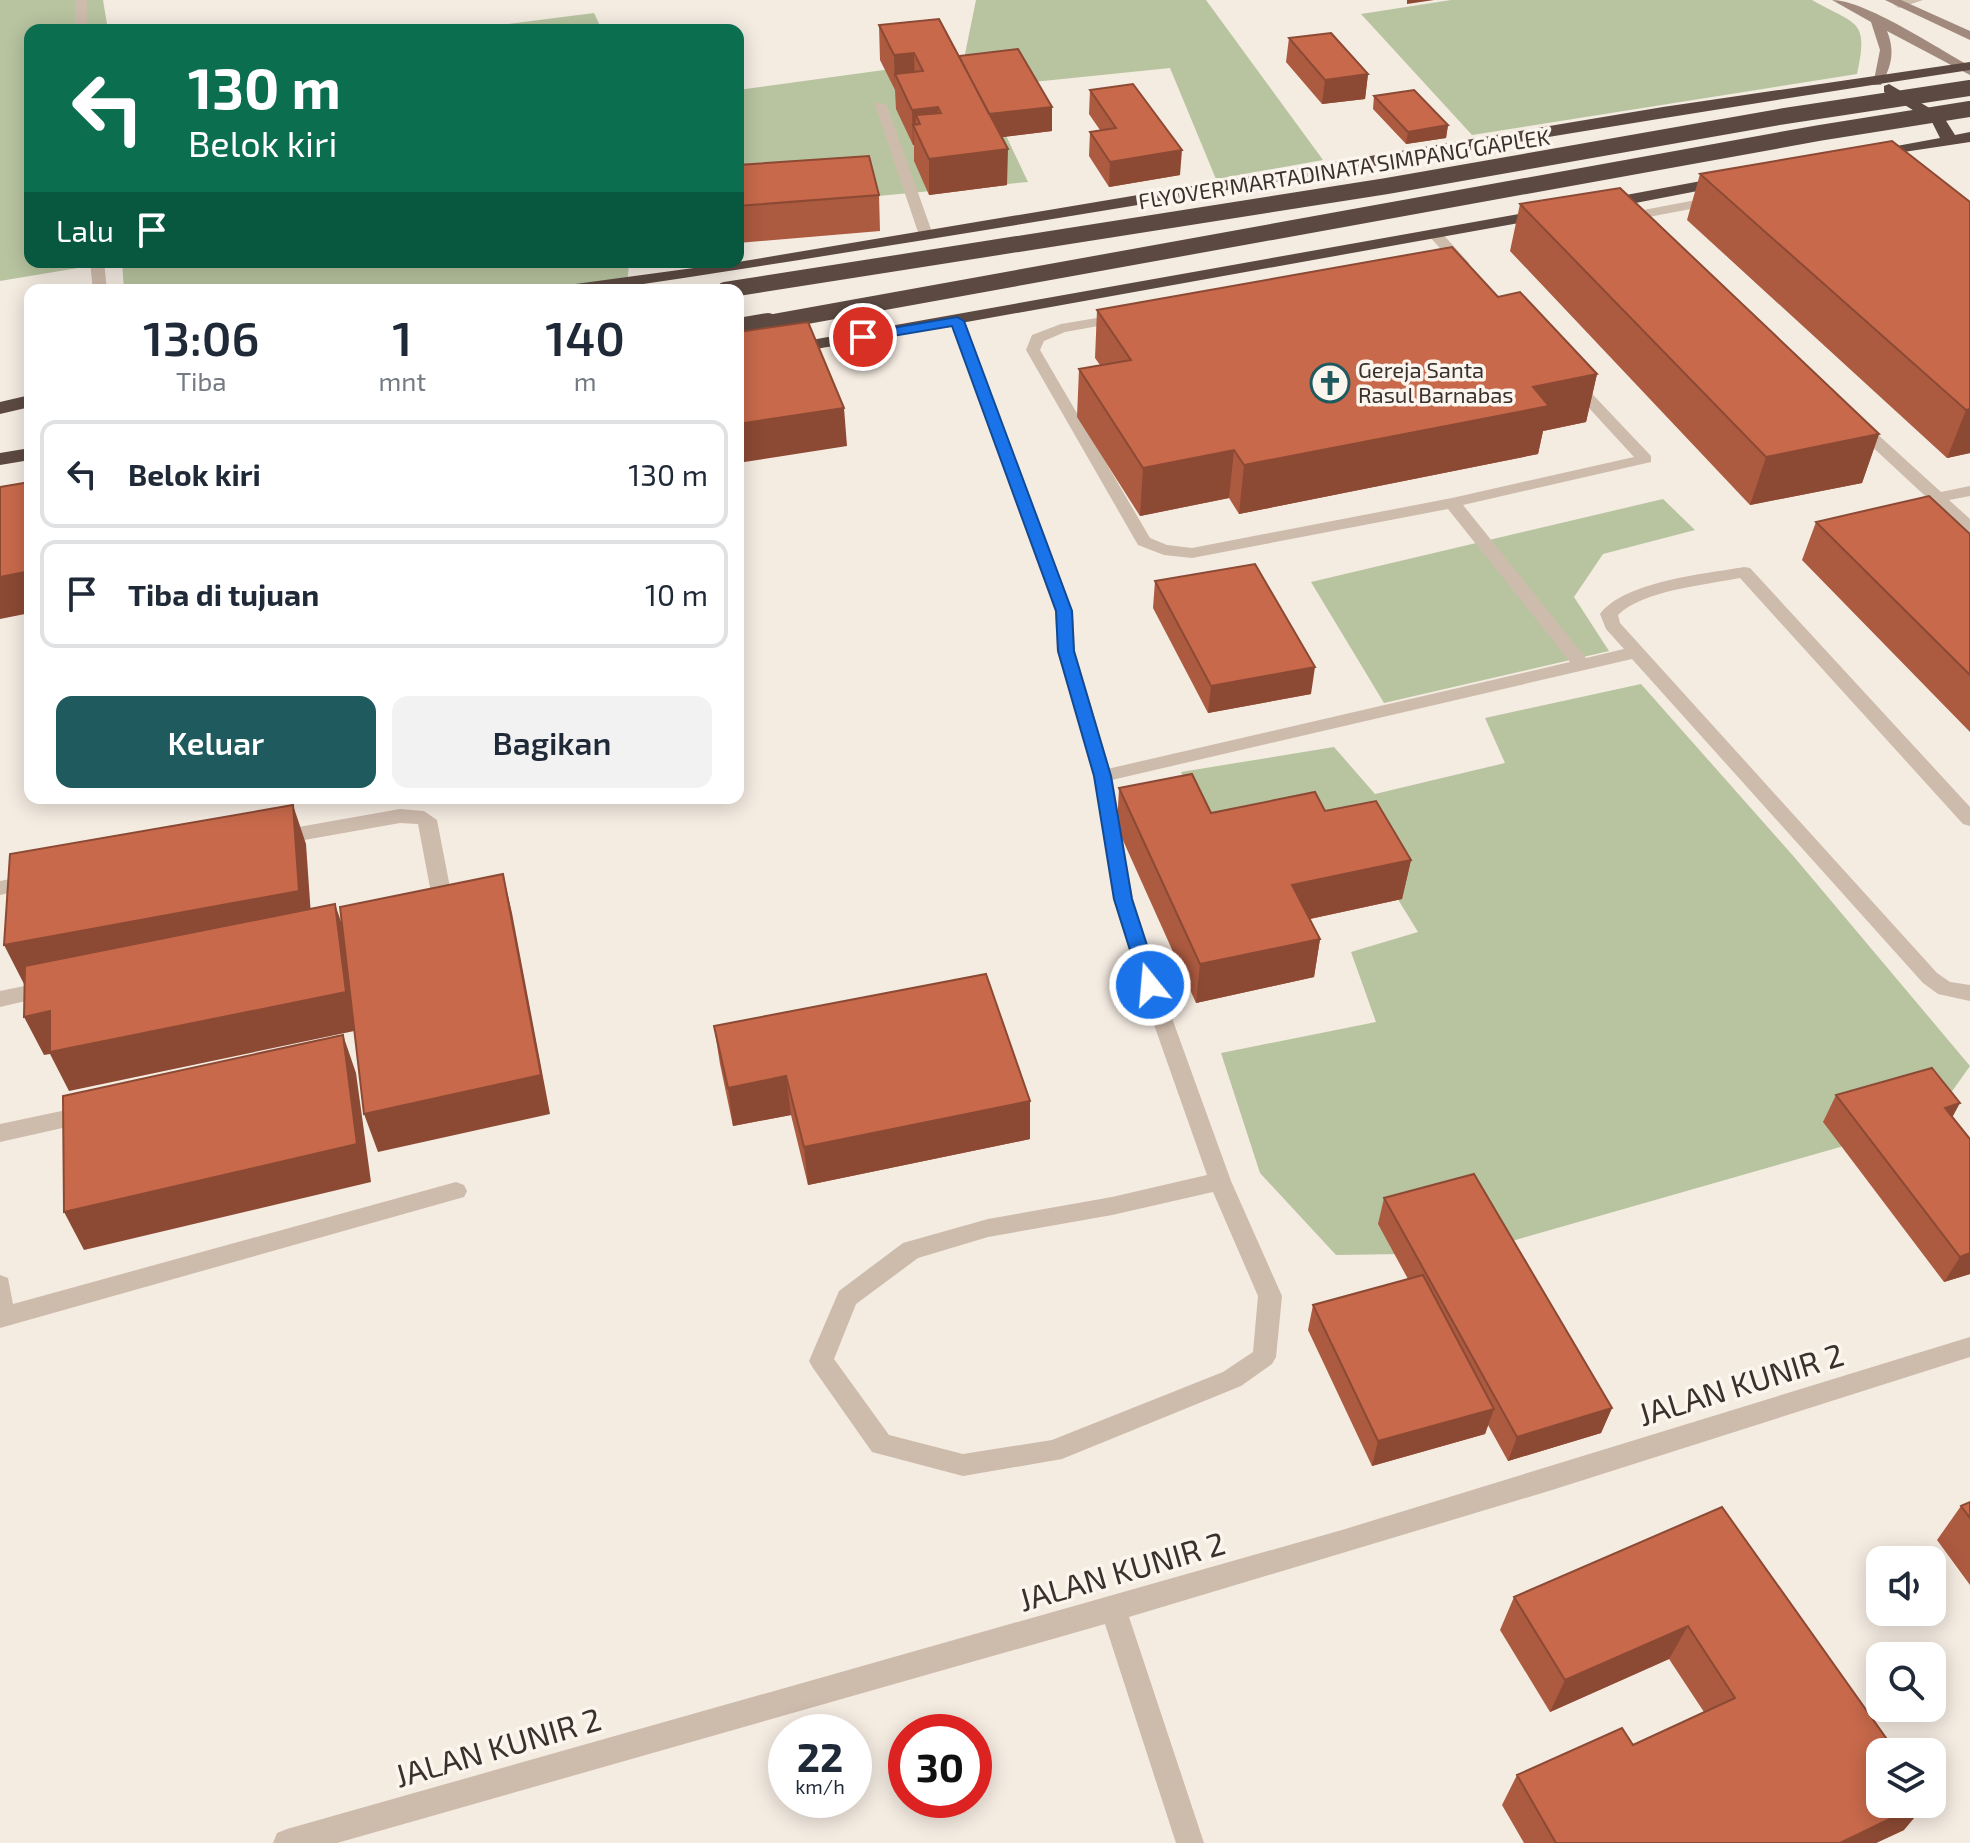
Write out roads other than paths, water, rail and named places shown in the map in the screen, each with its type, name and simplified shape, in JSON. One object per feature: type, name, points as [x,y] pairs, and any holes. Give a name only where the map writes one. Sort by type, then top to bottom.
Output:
[{"type":"highway","points":[[744,263],[1648,115],[1967,68]]},
{"type":"highway","points":[[1877,82],[1938,119],[1950,141]]},
{"type":"highway","name":"FLYOVER MARTADINATA SIMPANG GAPLEK","points":[[744,287],[1387,186],[1785,116],[1970,88]]},
{"type":"highway","name":"FLYOVER MARTADINATA SIMPANG GAPLEK","points":[[744,327],[1819,133],[1970,109]]},
{"type":"highway","points":[[1851,158],[1970,137]]},
{"type":"highway","points":[[744,357],[1742,178]]},
{"type":"highway","points":[[607,284],[711,268]]},
{"type":"highway","points":[[0,408],[24,402]]},
{"type":"highway","points":[[0,459],[24,455]]},
{"type":"main road","points":[[1838,0],[1967,68]]},
{"type":"main road","points":[[1895,2],[1970,36]]},
{"type":"main road","points":[[1874,17],[1887,44],[1888,58],[1877,82]]},
{"type":"street","points":[[81,0],[81,24]]},
{"type":"street","points":[[1895,2],[1917,0]]},
{"type":"street","points":[[881,105],[926,235]]},
{"type":"street","points":[[1617,201],[1639,221],[1725,198]]},
{"type":"street","points":[[1434,233],[1450,261],[1479,282]]},
{"type":"street","points":[[1138,315],[1061,328],[1037,338],[1033,350],[1144,541],[1164,550],[1192,553],[1452,503],[1645,459],[1562,370]]},
{"type":"street","points":[[957,321],[1064,611],[1066,651],[1103,776],[1123,899],[1150,985],[1220,1181],[1270,1296],[1264,1357],[1232,1379],[1053,1451],[963,1465],[881,1444],[821,1361],[847,1298],[911,1250],[988,1228],[1112,1206],[1220,1181]]},
{"type":"street","points":[[1844,411],[1970,528]]},
{"type":"street","points":[[1938,498],[1970,491]]},
{"type":"street","points":[[1452,503],[1581,664]]},
{"type":"street","points":[[1970,819],[1744,572],[1631,598],[1613,607],[1609,614],[1612,625],[1930,978],[1945,989],[1970,993]]},
{"type":"street","points":[[1103,776],[1636,652]]},
{"type":"street","points":[[262,841],[400,816],[417,816],[427,820],[442,898],[440,906],[419,915]]},
{"type":"street","points":[[0,888],[62,877]]},
{"type":"street","points":[[0,999],[63,987]]},
{"type":"street","points":[[0,1133],[109,1109]]},
{"type":"street","points":[[0,1285],[1,1318],[456,1191]]},
{"type":"street","name":"JALAN KUNIR 2","points":[[287,1843],[1114,1611],[1746,1420],[1970,1347]]},
{"type":"street","points":[[1114,1611],[1190,1843]]},
{"type":"place","name":"Gereja Santa Rasul Barnabas","points":[[1330,383]]}]
